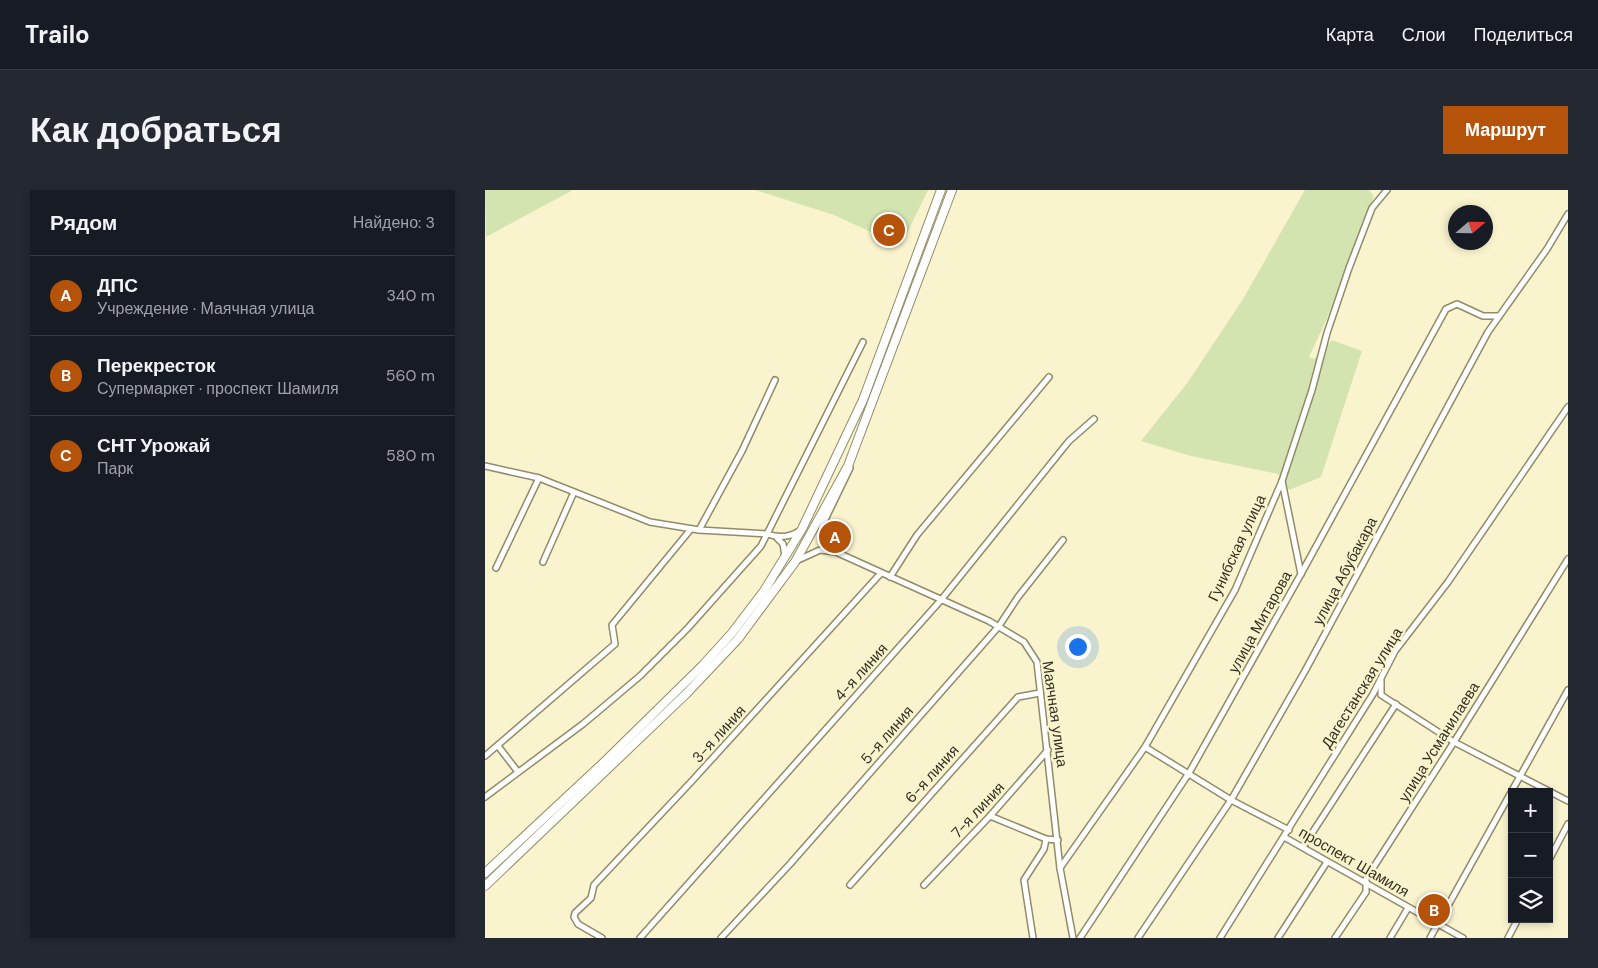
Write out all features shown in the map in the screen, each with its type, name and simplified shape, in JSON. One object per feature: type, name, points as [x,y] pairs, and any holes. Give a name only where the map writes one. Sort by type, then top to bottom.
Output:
[{"type":"main road","points":[[485,873],[600,766],[703,665],[732,633],[785,558],[802,529],[863,400],[941,190]]},
{"type":"main road","points":[[485,886],[687,694],[738,639],[795,562],[841,479],[854,451],[952,190]]},
{"type":"street","name":"Гунибская улица","points":[[1060,868],[1145,747],[1235,590],[1282,481],[1314,384],[1327,333],[1372,208],[1387,190]]},
{"type":"street","name":"улица Абубакара","points":[[1138,938],[1231,800],[1305,671],[1488,332],[1542,257],[1568,214]]},
{"type":"street","name":"улица Митарова","points":[[1080,938],[1189,772],[1301,574],[1446,309],[1457,304],[1483,316],[1499,316]]},
{"type":"street","points":[[485,797],[583,724],[640,676],[715,598],[761,546],[863,342]]},
{"type":"street","points":[[890,577],[917,535],[1049,377]]},
{"type":"street","points":[[699,530],[742,451],[775,380]]},
{"type":"street","name":"Дагестанская улица","points":[[1222,936],[1373,694],[1395,651],[1449,582],[1568,407]]},
{"type":"street","name":"4-я линия","points":[[640,938],[941,600],[1069,441],[1094,418]]},
{"type":"street","points":[[838,552],[826,543],[821,534],[822,526],[848,474],[854,451]]},
{"type":"street","points":[[485,466],[539,478],[650,522],[699,530],[767,534],[783,544],[785,558]]},
{"type":"street","points":[[496,568],[539,478]]},
{"type":"street","points":[[1282,481],[1301,574]]},
{"type":"street","points":[[543,562],[574,492]]},
{"type":"street","points":[[485,756],[615,644],[612,625],[691,529]]},
{"type":"street","points":[[776,538],[788,536],[802,529]]},
{"type":"street","name":"5-я линия","points":[[721,938],[790,864],[999,626],[1018,597],[1063,540]]},
{"type":"street","points":[[795,562],[804,555],[820,550],[838,552]]},
{"type":"street","name":"Маячная улица","points":[[838,552],[999,626],[1024,642],[1032,651],[1037,662],[1060,868],[1073,938]]},
{"type":"street","name":"улица Усманилаева","points":[[1335,938],[1366,892],[1366,878],[1455,742],[1568,559]]},
{"type":"street","name":"3-я линия","points":[[602,938],[575,921],[574,916],[591,898],[594,885],[691,782],[881,573]]},
{"type":"street","points":[[1383,673],[1381,695],[1455,742],[1568,801]]},
{"type":"street","points":[[1430,938],[1439,925],[1519,776],[1568,690]]},
{"type":"street","name":"6-я линия","points":[[850,885],[1018,697],[1040,692]]},
{"type":"street","points":[[1303,847],[1396,704]]},
{"type":"street","points":[[498,746],[518,772]]},
{"type":"street","name":"проспект Шамиля","points":[[1145,747],[1189,772],[1231,800],[1289,830]]},
{"type":"street","name":"7-я линия","points":[[924,885],[990,816],[1048,750]]},
{"type":"street","points":[[990,816],[1046,839],[1058,840]]},
{"type":"street","points":[[1553,852],[1568,824]]},
{"type":"street","name":"проспект Шамиля","points":[[1284,837],[1463,938]]},
{"type":"street","points":[[1033,938],[1024,880],[1044,849],[1046,839]]},
{"type":"street","points":[[1278,938],[1327,862]]},
{"type":"street","points":[[1390,938],[1408,908]]},
{"type":"street","points":[[1508,938],[1516,923]]},
{"type":"street","points":[[1222,936],[1229,938]]},
{"type":"green space","points":[[485,190],[573,190],[486,237]]},
{"type":"green space","points":[[755,190],[928,190],[901,246],[834,215]]},
{"type":"green space","points":[[1305,190],[1369,190],[1374,196],[1328,316],[1309,357],[1314,359],[1332,340],[1362,351],[1321,477],[1289,490],[1278,474],[1191,456],[1141,441],[1188,382],[1243,299]]},
{"type":"place","name":"СНТ Урожай","points":[[889,230]]},
{"type":"place","name":"ДПС","points":[[835,537]]},
{"type":"place","name":"Перекресток","points":[[1434,910]]}]
